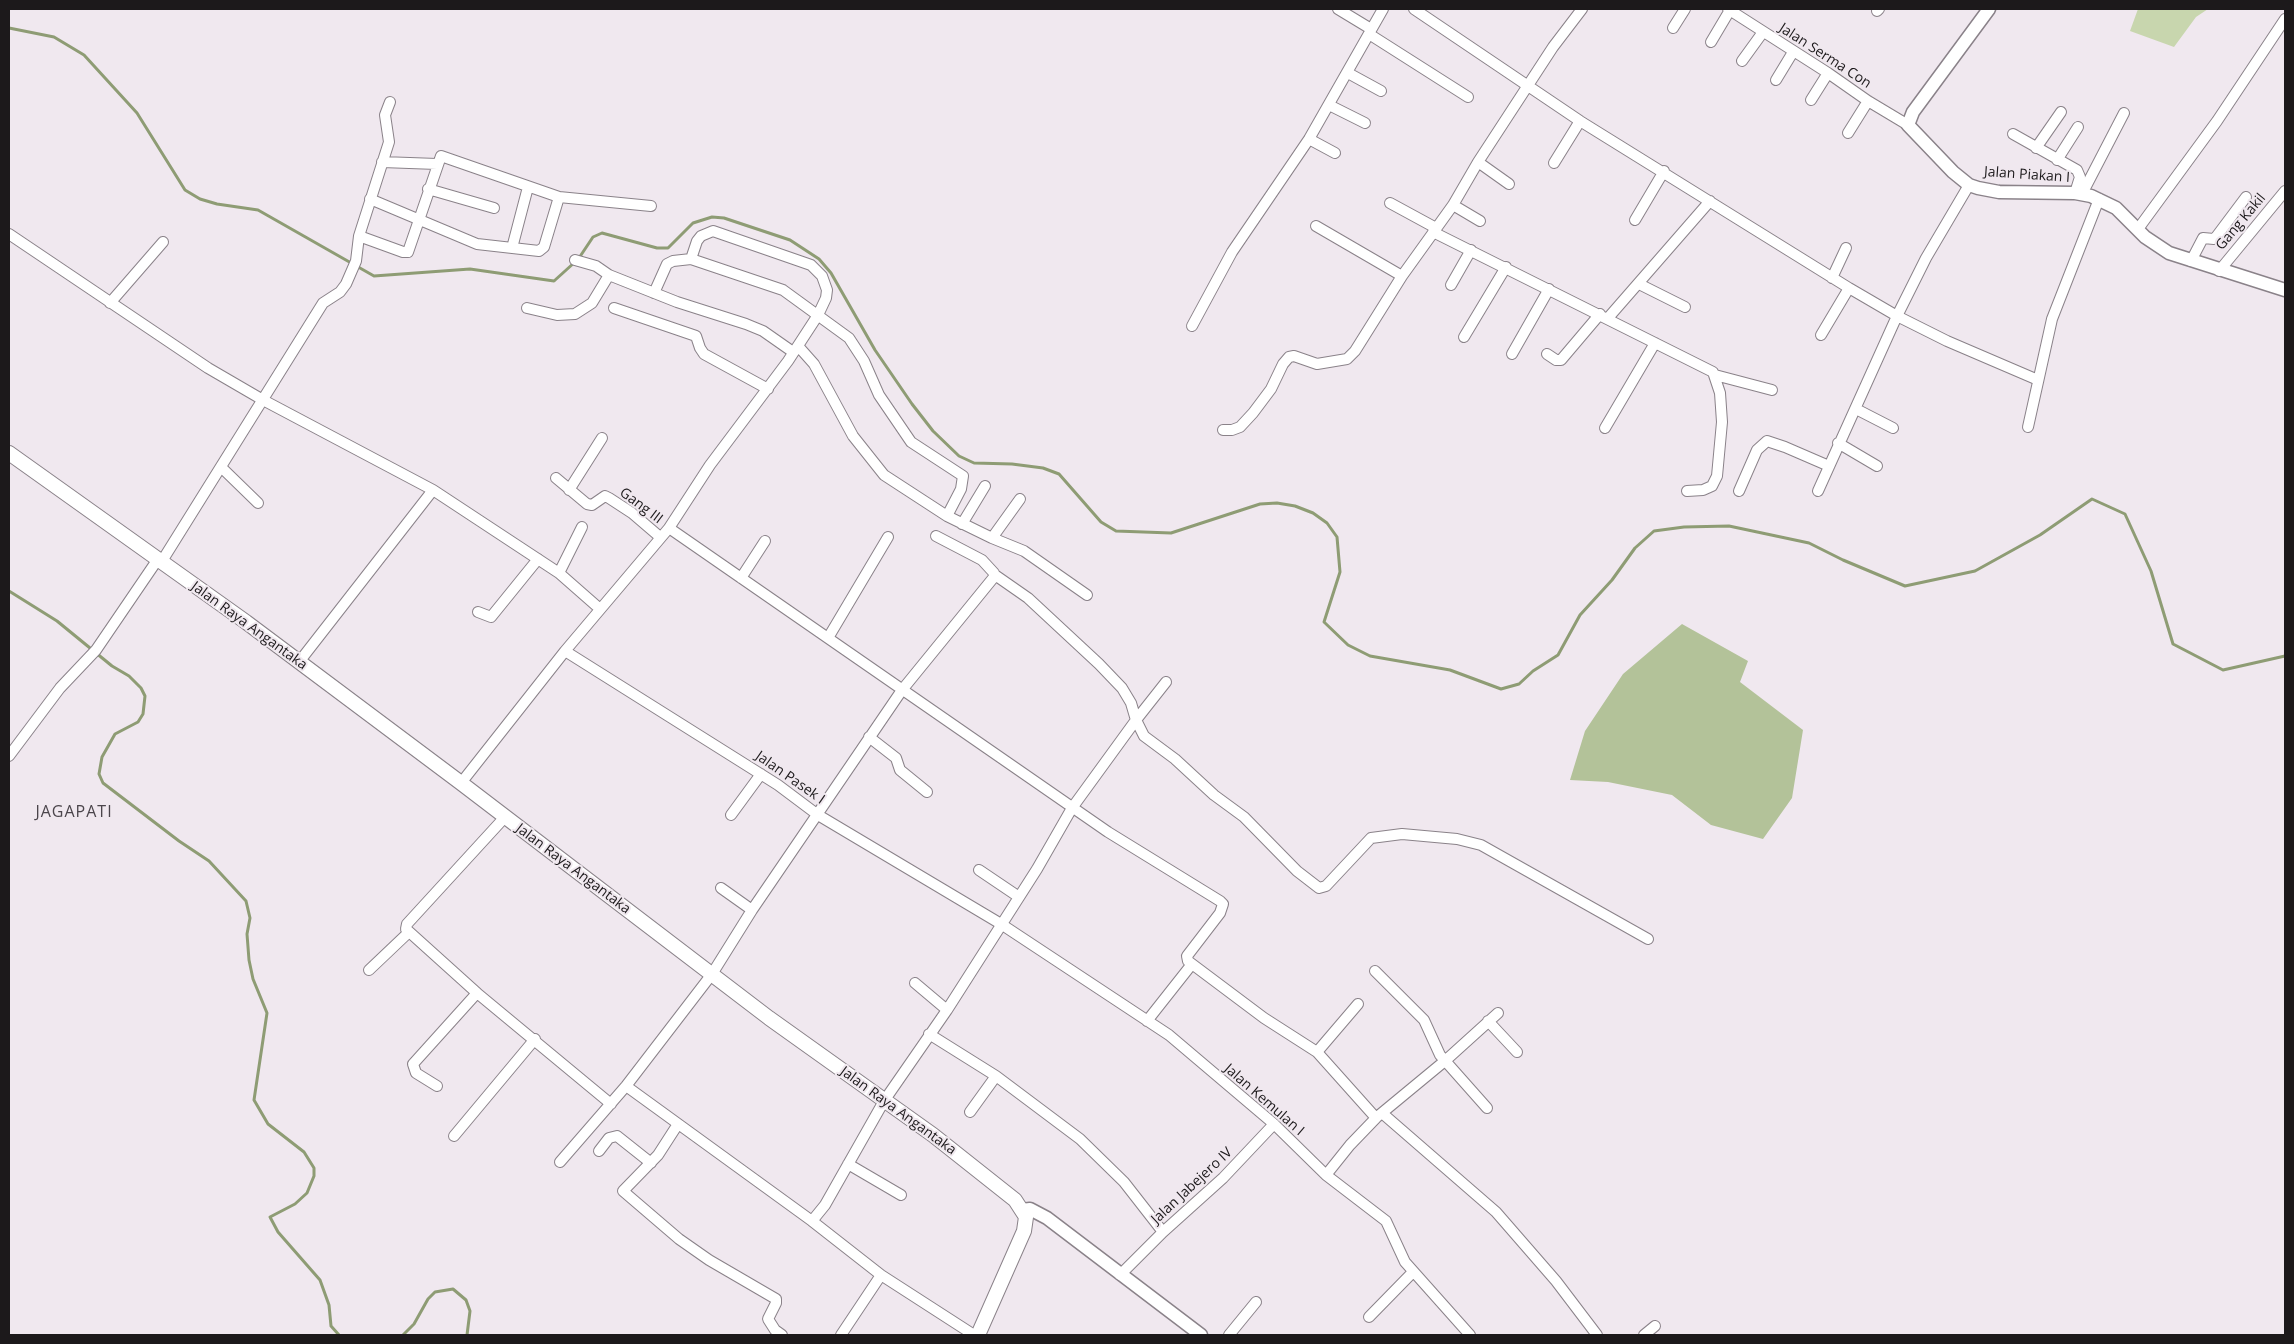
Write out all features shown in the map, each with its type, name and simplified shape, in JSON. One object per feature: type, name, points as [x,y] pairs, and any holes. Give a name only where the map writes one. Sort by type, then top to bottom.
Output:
[{"type":"main road","name":"Jalan Raya Angantaka","points":[[9,453],[299,662],[712,974],[884,1102],[933,1135],[1015,1200],[1022,1210]]},
{"type":"main road","points":[[978,1335],[1024,1231],[1026,1217],[1022,1210]]},
{"type":"street","points":[[1338,9],[1468,97]]},
{"type":"street","points":[[1192,326],[1232,252],[1309,139],[1348,73],[1382,9]]},
{"type":"street","points":[[1414,9],[1580,121],[1664,171],[1832,278],[1897,316],[1947,341],[2038,380]]},
{"type":"street","points":[[1223,430],[1232,430],[1240,426],[1253,412],[1271,389],[1283,364],[1289,357],[1294,356],[1317,364],[1349,357],[1402,276],[1453,205],[1478,162],[1553,47],[1582,9]]},
{"type":"street","points":[[1673,28],[1685,9]]},
{"type":"street","points":[[1908,125],[1913,112],[1989,9]]},
{"type":"street","points":[[1711,42],[1729,10]]},
{"type":"street","name":"Jalan Serma Con","points":[[1729,10],[1908,125]]},
{"type":"street","points":[[2138,229],[2217,121],[2285,19]]},
{"type":"street","points":[[1742,61],[1763,32]]},
{"type":"street","points":[[1776,80],[1793,52]]},
{"type":"street","points":[[1811,100],[1828,72]]},
{"type":"street","points":[[1348,73],[1381,91]]},
{"type":"street","points":[[1848,133],[1868,101]]},
{"type":"street","points":[[9,756],[60,688],[96,650],[160,560],[323,303],[340,292],[350,276],[356,261],[358,236],[389,142],[385,115],[390,102]]},
{"type":"street","points":[[1329,105],[1365,123]]},
{"type":"street","points":[[2036,148],[2061,112]]},
{"type":"street","points":[[2078,194],[2124,113]]},
{"type":"street","points":[[1554,163],[1580,121]]},
{"type":"street","name":"Jalan Piakan I","points":[[1908,125],[1944,163],[1969,185],[1999,192],[2078,194],[2100,200],[2116,208],[2145,237],[2169,253],[2218,271],[2285,290]]},
{"type":"street","points":[[2057,160],[2078,127]]},
{"type":"street","points":[[2013,134],[2080,173],[2078,194]]},
{"type":"street","points":[[1309,139],[1335,153]]},
{"type":"street","points":[[358,236],[407,252],[439,157],[442,156],[528,188],[559,197],[651,206]]},
{"type":"street","points":[[382,162],[437,164]]},
{"type":"street","points":[[1478,162],[1509,184]]},
{"type":"street","points":[[1635,220],[1664,171]]},
{"type":"street","points":[[1818,491],[1838,443],[1856,409],[1897,316],[1926,258],[1969,185]]},
{"type":"street","points":[[512,248],[528,188]]},
{"type":"street","points":[[428,189],[494,208]]},
{"type":"street","name":"Gang Kakil","points":[[2218,271],[2285,191]]},
{"type":"street","points":[[370,199],[420,218],[477,244],[542,250],[559,197]]},
{"type":"street","points":[[2191,261],[2203,238],[2214,240],[2246,197]]},
{"type":"street","points":[[2028,427],[2052,318],[2100,200]]},
{"type":"street","points":[[1547,354],[1556,360],[1560,360],[1639,284],[1710,201]]},
{"type":"street","points":[[1390,203],[1471,250],[1712,370],[1720,393],[1722,422],[1717,476],[1712,486],[1703,490],[1687,492]]},
{"type":"street","points":[[1453,205],[1480,221]]},
{"type":"street","points":[[1316,226],[1402,276]]},
{"type":"street","points":[[461,783],[565,651],[669,528],[710,465],[790,357],[818,315],[826,298],[827,290],[822,276],[811,265],[714,231],[701,236],[697,240],[691,259]]},
{"type":"street","points":[[9,234],[208,368],[263,400],[433,490],[559,573],[600,609]]},
{"type":"street","points":[[110,302],[163,242]]},
{"type":"street","points":[[1832,278],[1846,248]]},
{"type":"street","points":[[1451,285],[1471,250]]},
{"type":"street","points":[[654,293],[667,264],[673,261],[691,259],[783,290],[818,315],[853,342],[864,361],[879,395],[912,442],[963,476],[961,489],[947,516]]},
{"type":"street","points":[[576,260],[596,266],[608,275],[654,293],[763,331],[790,357],[814,364],[853,436],[884,475],[947,516],[1024,551],[1087,595]]},
{"type":"street","points":[[1464,337],[1506,267]]},
{"type":"street","points":[[527,308],[557,315],[575,314],[592,303],[608,275]]},
{"type":"street","points":[[1639,284],[1685,307]]},
{"type":"street","points":[[1821,336],[1849,288]]},
{"type":"street","points":[[1512,354],[1549,289]]},
{"type":"street","points":[[614,308],[696,336],[704,354],[768,389]]},
{"type":"street","points":[[1605,428],[1655,343]]},
{"type":"street","points":[[1714,375],[1772,390]]},
{"type":"street","points":[[1856,409],[1894,428]]},
{"type":"street","points":[[556,478],[569,490],[602,438]]},
{"type":"street","points":[[1739,492],[1757,450],[1767,441],[1829,466]]},
{"type":"street","points":[[1838,443],[1877,466]]},
{"type":"street","points":[[220,467],[258,503]]},
{"type":"street","points":[[962,524],[985,486]]},
{"type":"street","points":[[299,662],[433,490]]},
{"type":"street","name":"Gang III","points":[[569,490],[590,505],[606,497],[632,513],[660,537]]},
{"type":"street","points":[[992,538],[1020,499]]},
{"type":"street","points":[[559,573],[582,526]]},
{"type":"street","points":[[669,528],[1072,808],[1220,901],[1222,904],[1220,913],[1187,956],[1192,964],[1264,1018],[1317,1052],[1379,1115],[1496,1212],[1556,1281],[1597,1335]]},
{"type":"street","points":[[936,536],[982,560],[995,575],[1028,598],[1122,688],[1131,703],[1136,720],[1144,736],[1176,759],[1214,795],[1244,817],[1297,871],[1319,888],[1326,886],[1371,838],[1402,834],[1457,839],[1481,845],[1648,939]]},
{"type":"street","points":[[828,638],[888,537]]},
{"type":"street","points":[[741,578],[764,541]]},
{"type":"street","points":[[478,612],[491,617],[538,559]]},
{"type":"street","points":[[560,1162],[626,1086],[712,974],[752,910],[902,690],[995,575]]},
{"type":"street","name":"Jalan Pasek I","points":[[565,651],[761,774],[818,815],[1001,924]]},
{"type":"street","points":[[812,1221],[825,1205],[884,1102],[947,1010],[1001,924],[1038,870],[1072,808],[1166,682]]},
{"type":"street","points":[[869,737],[896,758],[900,770],[927,792]]},
{"type":"street","points":[[731,815],[761,774]]},
{"type":"street","points":[[505,817],[407,924],[406,929],[477,993],[611,1104]]},
{"type":"street","points":[[979,870],[1019,897]]},
{"type":"street","points":[[720,888],[752,910]]},
{"type":"street","name":"Jalan Kemulan I","points":[[1001,924],[1169,1035],[1274,1124],[1326,1175],[1386,1221],[1395,1237],[1401,1257],[1470,1335]]},
{"type":"street","points":[[368,970],[409,932]]},
{"type":"street","points":[[1147,1021],[1192,964]]},
{"type":"street","points":[[1375,971],[1424,1020],[1434,1045],[1487,1108]]},
{"type":"street","points":[[915,984],[947,1010]]},
{"type":"street","points":[[437,1086],[416,1073],[413,1064],[477,993]]},
{"type":"street","points":[[1317,1052],[1358,1004]]},
{"type":"street","points":[[1326,1175],[1350,1144],[1379,1115],[1446,1060],[1498,1013]]},
{"type":"street","points":[[1488,1021],[1517,1052]]},
{"type":"street","points":[[929,1034],[996,1076],[1040,1107],[1095,1154],[1124,1182],[1163,1232]]},
{"type":"street","points":[[454,1136],[534,1039]]},
{"type":"street","points":[[970,1112],[996,1076]]},
{"type":"street","points":[[626,1086],[812,1221],[881,1274],[974,1335]]},
{"type":"street","points":[[678,1124],[651,1162],[623,1191],[679,1239],[709,1260],[776,1299],[776,1303],[768,1317],[776,1333]]},
{"type":"street","name":"Jalan Jabejero IV","points":[[1124,1270],[1223,1178],[1274,1124]]},
{"type":"street","points":[[599,1152],[609,1138],[617,1136],[651,1162]]},
{"type":"street","points":[[848,1164],[901,1195]]},
{"type":"street","points":[[1022,1210],[1030,1209],[1047,1218],[1124,1270],[1201,1335]]},
{"type":"street","points":[[1368,1317],[1413,1272]]},
{"type":"street","points":[[841,1335],[881,1274]]},
{"type":"street","points":[[1229,1335],[1256,1302]]},
{"type":"street","points":[[1644,1335],[1655,1326]]},
{"type":"green space","points":[[2138,9],[2208,9],[2196,17],[2174,47],[2130,31]]},
{"type":"green space","points":[[1682,624],[1748,661],[1740,682],[1803,730],[1792,798],[1763,839],[1711,825],[1672,795],[1608,782],[1570,780],[1585,731],[1623,674]]},
{"type":"waterway","points":[[9,28],[54,37],[84,55],[137,113],[185,190],[200,199],[217,204],[258,210],[374,276],[470,269],[554,281],[575,262]]},
{"type":"waterway","points":[[579,258],[593,237],[602,233],[657,248],[668,248],[693,223],[712,217],[724,218],[790,240],[819,259],[831,273],[875,350],[912,404],[933,431],[959,456],[974,463],[1012,464],[1043,468],[1059,474],[1101,522],[1116,531],[1171,533],[1260,504],[1277,503],[1295,506],[1313,513],[1327,523],[1337,537],[1340,572],[1324,622],[1348,645],[1370,656],[1450,670],[1501,689],[1519,684],[1533,671],[1558,655],[1580,615],[1612,580],[1635,548],[1654,531],[1684,527],[1729,526],[1809,543],[1843,560],[1905,586],[1975,571],[2040,535],[2092,499],[2125,514],[2151,571],[2173,644],[2223,670],[2285,656]]},
{"type":"waterway","points":[[9,591],[57,621],[112,666],[129,676],[141,688],[145,696],[143,714],[138,722],[115,734],[102,757],[99,774],[103,783],[179,841],[209,861],[246,901],[250,918],[247,934],[249,960],[253,979],[267,1013],[254,1100],[268,1124],[304,1152],[314,1168],[314,1176],[307,1193],[295,1204],[270,1217],[278,1232],[320,1280],[329,1305],[331,1326],[339,1335]]},
{"type":"waterway","points":[[403,1335],[414,1324],[428,1299],[435,1292],[453,1289],[466,1300],[470,1311],[467,1335]]},
{"type":"district","name":"JAGAPATI","points":[[74,812]]}]
